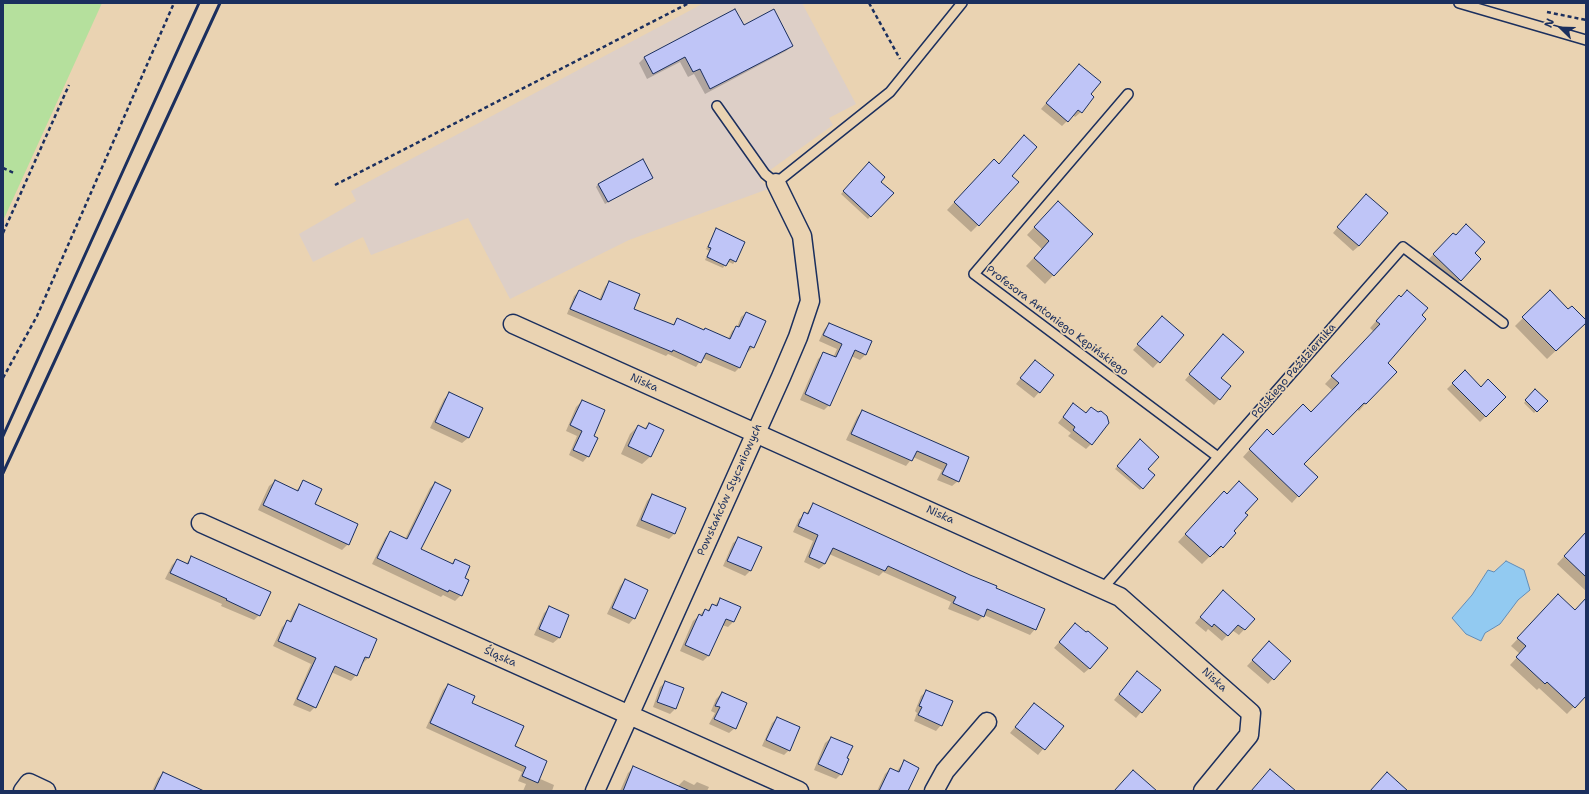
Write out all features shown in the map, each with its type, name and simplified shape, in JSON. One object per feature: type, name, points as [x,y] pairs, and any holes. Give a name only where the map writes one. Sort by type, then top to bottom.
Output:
[{"type":"street","name":"Powstańców Styczniowych","points":[[595,791],[756,433],[798,337],[810,301],[802,236],[776,183]]},
{"type":"street","name":"Niska","points":[[513,324],[1104,588],[1120,597],[1251,713],[1249,735],[1203,791]]},
{"type":"street","name":"Śląska","points":[[201,523],[799,791]]},
{"type":"street","points":[[934,791],[945,772],[987,722]]},
{"type":"street","points":[[26,787],[46,791]]},
{"type":"lane","points":[[717,106],[765,174],[776,183],[890,92],[962,3]]},
{"type":"lane","points":[[1459,3],[1586,40]]},
{"type":"lane","name":"Profesora Antoniego Kępińskiego","points":[[1128,94],[974,274],[1218,458]]},
{"type":"lane","name":"Polskiego Października","points":[[1104,588],[1403,247],[1503,323]]},
{"type":"path","points":[[3,378],[37,316],[174,3]]},
{"type":"path","points":[[335,185],[689,3]]},
{"type":"path","points":[[869,3],[907,72]]},
{"type":"path","points":[[3,233],[69,85]]},
{"type":"path","points":[[3,168],[14,173]]},
{"type":"shaded area","points":[[704,3],[802,3],[856,104],[829,118],[833,125],[759,178],[768,189],[629,240],[510,299],[468,218],[371,255],[363,237],[313,262],[299,234],[356,201],[351,191]]},
{"type":"green space","points":[[3,3],[102,3],[3,221]]},
{"type":"water","points":[[1506,561],[1524,570],[1530,590],[1518,600],[1500,624],[1485,633],[1481,641],[1466,634],[1452,618],[1472,595],[1488,570],[1494,572]]},
{"type":"building","points":[[735,9],[744,25],[774,9],[793,46],[710,89],[700,69],[693,72],[685,57],[653,74],[644,57]]},
{"type":"building","points":[[1079,64],[1101,82],[1091,94],[1094,97],[1082,113],[1078,110],[1068,122],[1046,103]]},
{"type":"building","points":[[1024,135],[1037,147],[1012,176],[1019,182],[979,226],[954,202],[994,159],[999,164]]},
{"type":"building","points":[[643,159],[653,178],[608,202],[598,184]]},
{"type":"building","points":[[869,162],[885,177],[881,182],[894,193],[871,217],[843,191]]},
{"type":"building","points":[[1366,194],[1388,213],[1359,246],[1337,227]]},
{"type":"building","points":[[1058,201],[1093,234],[1054,276],[1034,258],[1049,241],[1034,227]]},
{"type":"building","points":[[1466,224],[1485,242],[1475,253],[1481,259],[1461,281],[1433,254],[1453,233],[1456,235]]},
{"type":"building","points":[[716,228],[745,242],[736,262],[730,259],[726,266],[707,257],[711,248],[708,247]]},
{"type":"building","points":[[609,281],[640,294],[634,309],[674,325],[677,318],[704,330],[705,328],[730,339],[736,326],[739,327],[746,312],[766,321],[754,348],[750,346],[740,368],[706,353],[701,363],[673,350],[672,352],[570,309],[579,290],[601,300]]},
{"type":"building","points":[[1407,290],[1428,308],[1422,315],[1426,319],[1388,363],[1397,372],[1304,464],[1318,477],[1299,497],[1249,449],[1267,429],[1273,435],[1303,404],[1311,412],[1339,383],[1331,376],[1380,324],[1376,321],[1399,295],[1401,297]]},
{"type":"building","points":[[1550,290],[1568,309],[1572,306],[1586,320],[1586,323],[1556,351],[1522,317]]},
{"type":"building","points":[[1162,316],[1184,335],[1160,363],[1137,344]]},
{"type":"building","points":[[829,323],[872,341],[866,355],[855,350],[830,406],[805,394],[823,352],[836,357],[842,344],[823,335]]},
{"type":"building","points":[[1223,334],[1244,352],[1221,378],[1231,386],[1220,400],[1189,374]]},
{"type":"building","points":[[1035,360],[1054,375],[1040,393],[1020,378]]},
{"type":"building","points":[[1465,370],[1481,387],[1488,379],[1506,397],[1486,417],[1452,383]]},
{"type":"building","points":[[1535,389],[1548,401],[1537,412],[1525,400]]},
{"type":"building","points":[[449,392],[483,408],[469,438],[435,422]]},
{"type":"building","points":[[582,400],[605,410],[594,436],[598,438],[589,457],[573,450],[582,431],[570,425]]},
{"type":"building","points":[[1073,403],[1086,413],[1091,407],[1098,412],[1101,411],[1107,416],[1109,423],[1092,445],[1073,430],[1075,427],[1063,417]]},
{"type":"building","points":[[862,410],[969,457],[959,482],[942,474],[947,464],[917,451],[912,461],[851,434]]},
{"type":"building","points":[[649,423],[664,430],[651,457],[628,446],[638,425],[646,429]]},
{"type":"building","points":[[1140,439],[1159,457],[1148,469],[1155,475],[1143,489],[1117,466]]},
{"type":"building","points":[[275,480],[298,491],[303,480],[322,489],[315,504],[358,524],[349,545],[263,505]]},
{"type":"building","points":[[1239,481],[1258,499],[1245,513],[1248,515],[1234,531],[1236,533],[1223,548],[1221,546],[1210,557],[1185,534],[1224,491],[1227,494]]},
{"type":"building","points":[[435,482],[451,490],[421,549],[453,564],[455,559],[470,566],[465,578],[469,580],[462,596],[449,590],[448,592],[377,558],[390,531],[407,539]]},
{"type":"building","points":[[652,494],[686,508],[675,534],[641,520]]},
{"type":"building","points":[[813,503],[997,586],[996,588],[1045,609],[1036,630],[987,609],[984,617],[953,603],[956,597],[888,566],[885,571],[833,548],[825,564],[809,557],[818,535],[798,526],[804,512],[808,514]]},
{"type":"building","points":[[1586,532],[1586,577],[1564,556]]},
{"type":"building","points":[[738,537],[762,547],[751,571],[727,561]]},
{"type":"building","points":[[191,556],[271,592],[260,616],[170,573],[177,559],[188,564]]},
{"type":"building","points":[[625,579],[648,590],[635,619],[612,608]]},
{"type":"building","points":[[1223,590],[1255,619],[1245,630],[1238,625],[1228,636],[1214,624],[1212,627],[1200,617]]},
{"type":"building","points":[[1558,594],[1575,610],[1586,598],[1586,696],[1575,708],[1547,682],[1545,684],[1516,657],[1526,646],[1517,638]]},
{"type":"building","points":[[720,598],[741,607],[734,622],[726,619],[709,656],[685,645],[699,614],[702,616],[705,609],[709,611],[712,604],[717,606]]},
{"type":"building","points":[[299,604],[377,639],[369,658],[365,657],[357,676],[335,666],[316,708],[297,699],[316,658],[278,641],[287,620],[291,622]]},
{"type":"building","points":[[549,606],[569,615],[560,638],[539,629]]},
{"type":"building","points":[[1075,623],[1086,632],[1088,631],[1108,648],[1090,669],[1059,642]]},
{"type":"building","points":[[1269,641],[1291,661],[1274,680],[1252,660]]},
{"type":"building","points":[[1137,671],[1161,690],[1142,713],[1119,694]]},
{"type":"building","points":[[665,681],[684,688],[676,709],[657,702]]},
{"type":"building","points":[[448,684],[475,696],[472,703],[524,726],[515,746],[547,761],[538,783],[522,776],[526,767],[430,723]]},
{"type":"building","points":[[926,690],[953,701],[942,726],[918,715],[922,707],[919,706]]},
{"type":"building","points":[[722,692],[747,703],[736,729],[714,719],[720,707],[715,706]]},
{"type":"building","points":[[1034,703],[1064,726],[1045,750],[1015,727]]},
{"type":"building","points":[[777,717],[800,727],[790,751],[766,740]]},
{"type":"building","points":[[831,737],[853,746],[847,758],[849,759],[842,775],[818,764]]},
{"type":"building","points":[[904,760],[919,768],[908,791],[879,791],[890,768],[899,772]]},
{"type":"building","points":[[633,766],[690,791],[623,791]]},
{"type":"building","points":[[1270,769],[1296,791],[1251,791]]},
{"type":"building","points":[[1133,770],[1157,791],[1114,791]]},
{"type":"building","points":[[163,772],[204,791],[154,791]]},
{"type":"building","points":[[1387,772],[1408,791],[1370,791]]},
{"type":"railway","points":[[3,436],[199,3]]},
{"type":"railway","points":[[3,473],[220,3]]}]
